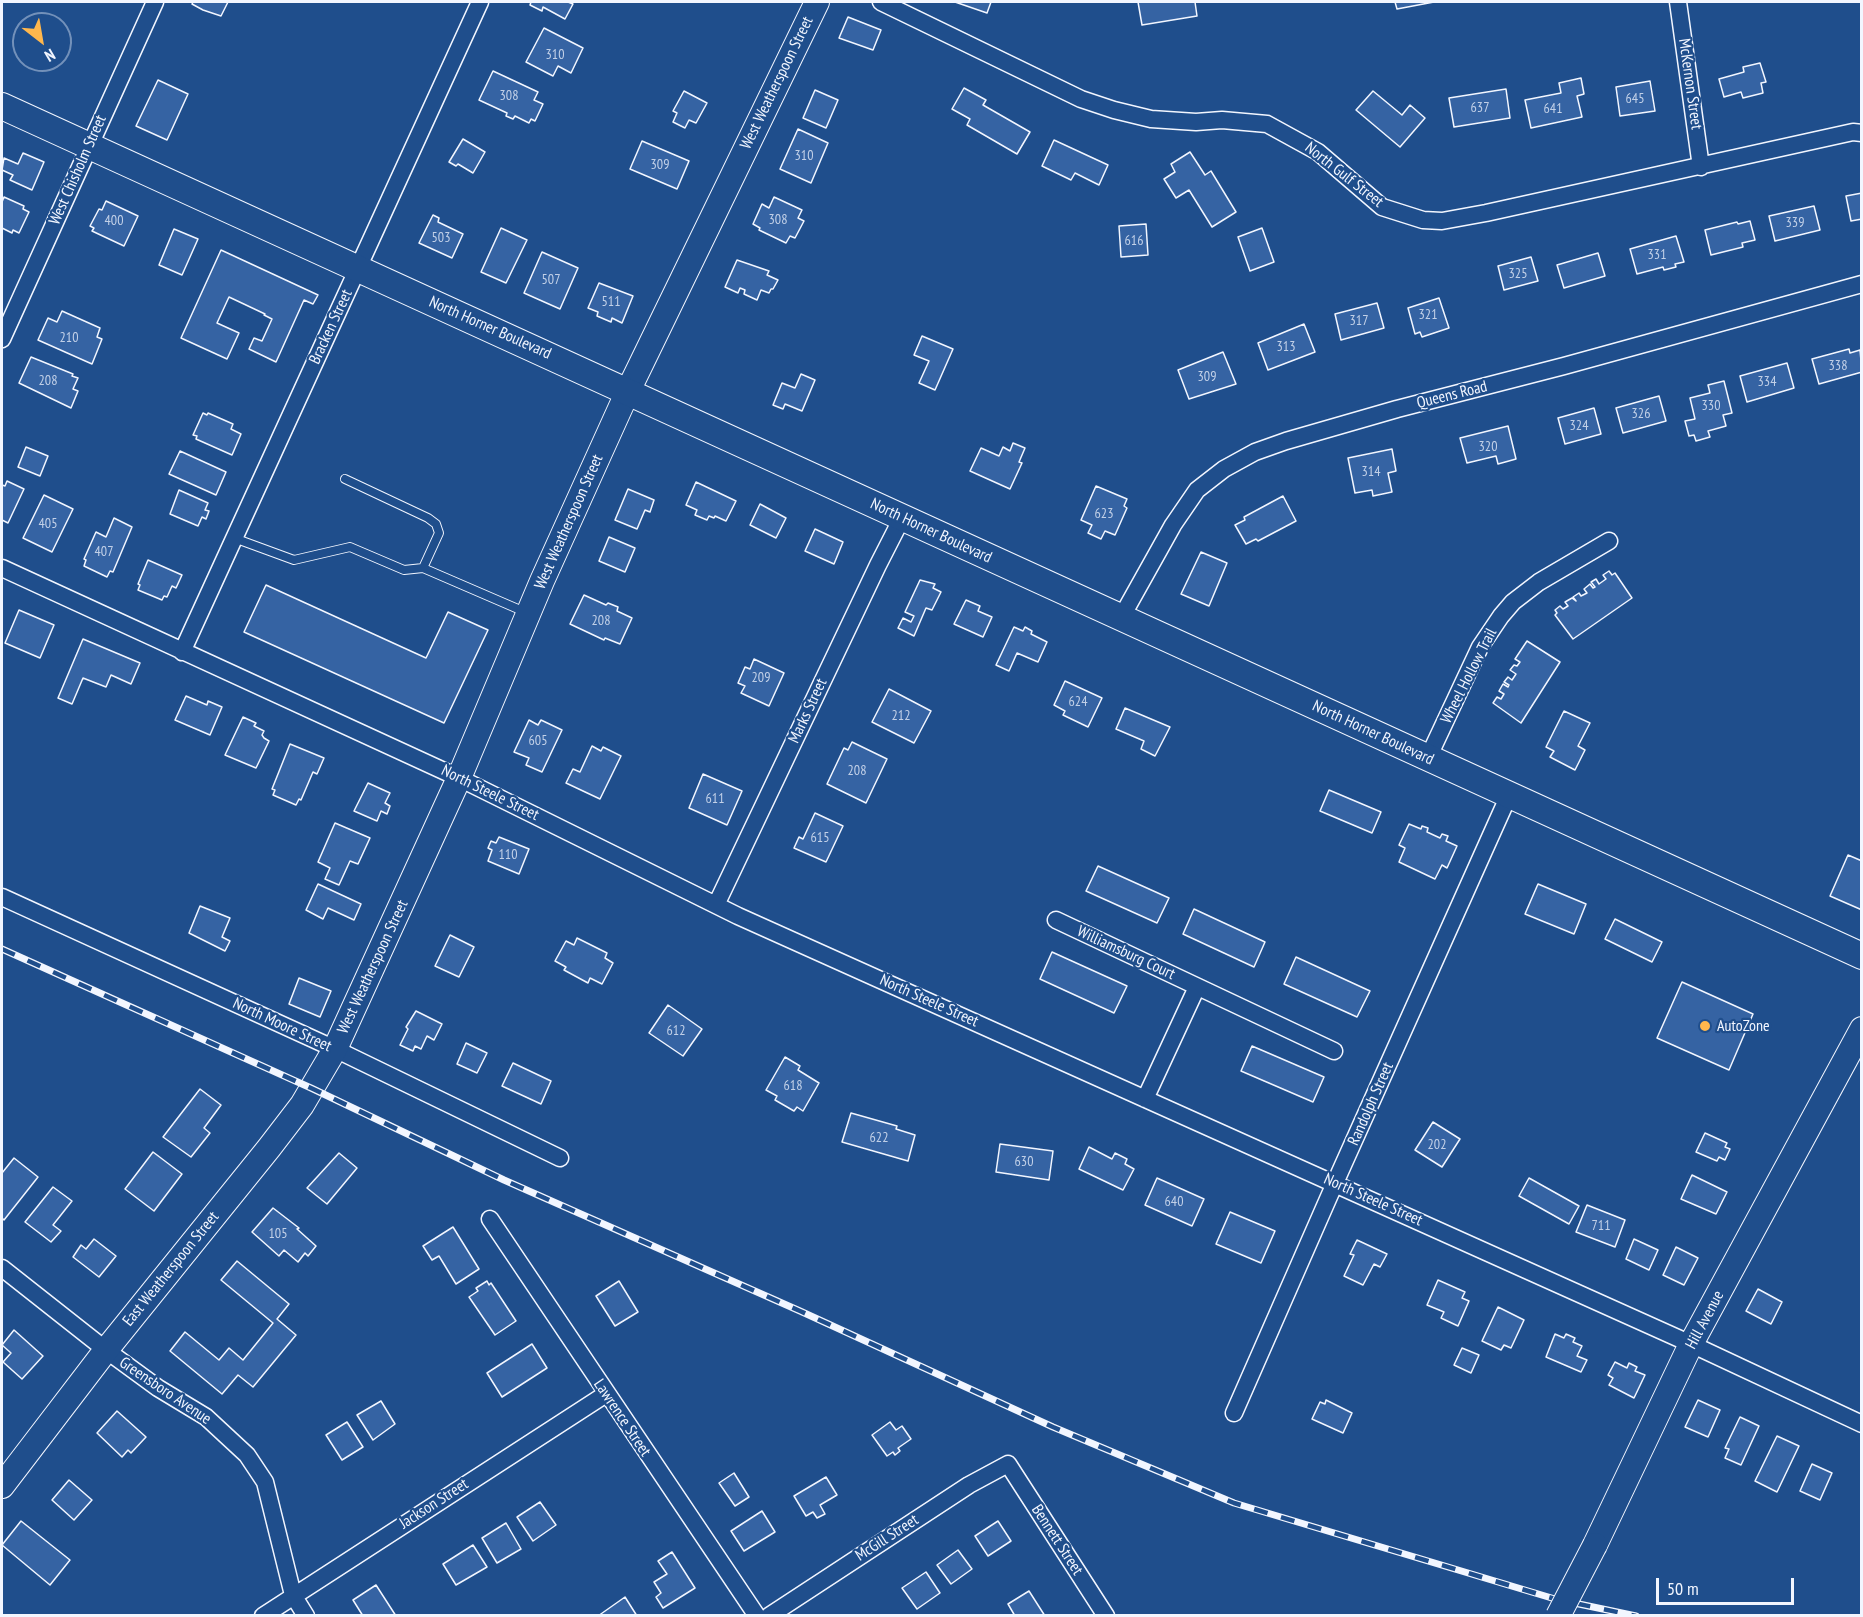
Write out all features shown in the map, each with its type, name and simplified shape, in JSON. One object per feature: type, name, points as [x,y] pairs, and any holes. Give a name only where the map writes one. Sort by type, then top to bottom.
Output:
[{"type":"main road","name":"North Horner Boulevard","points":[[2,106],[1862,956]]},
{"type":"street","name":"West Chisholm Street","points":[[2,339],[155,2]]},
{"type":"street","name":"Bracken Street","points":[[182,652],[480,2]]},
{"type":"street","name":"West Weatherspoon Street","points":[[335,1049],[459,778],[528,614],[628,391],[817,2]]},
{"type":"street","name":"North Gulf Street","points":[[881,2],[1081,99],[1114,110],[1151,119],[1196,122],[1222,120],[1267,124],[1318,152],[1383,207],[1423,220],[1442,221],[1486,213],[1774,149],[1862,132]]},
{"type":"street","name":"McKernon Street","points":[[1678,2],[1701,167]]},
{"type":"street","name":"Queens Road","points":[[1121,618],[1173,525],[1197,490],[1224,469],[1255,452],[1397,409],[1564,366],[1862,284]]},
{"type":"street","name":"Marks Street","points":[[716,904],[902,518]]},
{"type":"street","name":"Wheel Hollow Trail","points":[[1428,758],[1480,647],[1501,616],[1513,602],[1539,582],[1609,541]]},
{"type":"street","name":"North Steele Street","points":[[2,568],[459,778],[716,904],[1691,1344],[1862,1424]]},
{"type":"street","name":"Randolph Street","points":[[1234,1413],[1509,795]]},
{"type":"street","name":"North Moore Street","points":[[2,897],[335,1049],[560,1158]]},
{"type":"street","name":"Williamsburg Court","points":[[1056,920],[1334,1051]]},
{"type":"street","points":[[1145,1098],[1197,987]]},
{"type":"street","name":"Hill Avenue","points":[[1558,1616],[1595,1545],[1691,1344],[1862,1029]]},
{"type":"street","name":"East Weatherspoon Street","points":[[2,1486],[105,1350],[302,1105],[335,1049]]},
{"type":"street","name":"Lawrence Street","points":[[490,1219],[757,1616]]},
{"type":"street","name":"Greensboro Avenue","points":[[2,1268],[105,1350],[158,1388],[206,1417],[247,1455],[265,1482],[293,1595],[306,1616]]},
{"type":"street","name":"Jackson Street","points":[[263,1616],[606,1394]]},
{"type":"street","name":"McGill Street","points":[[769,1616],[969,1485],[1008,1464]]},
{"type":"street","name":"Bennett Street","points":[[1008,1464],[1106,1616]]},
{"type":"lane","points":[[345,479],[428,518],[436,524],[439,532],[423,568]]},
{"type":"lane","points":[[234,538],[294,560],[350,547],[404,570],[423,568],[528,614]]},
{"type":"building","points":[[193,2],[228,2],[221,16],[203,10],[192,4]]},
{"type":"building","points":[[531,2],[573,4],[565,19],[543,7],[542,11],[530,5]]},
{"type":"building","points":[[955,2],[991,2],[987,13]]},
{"type":"building","points":[[1138,2],[1195,2],[1197,16],[1142,25]]},
{"type":"building","points":[[1395,2],[1434,2],[1397,9]]},
{"type":"building","points":[[848,17],[881,30],[873,50],[839,38]]},
{"type":"building","points":[[544,28],[583,48],[571,73],[558,66],[553,76],[526,62]]},
{"type":"building","points":[[1760,63],[1766,82],[1761,83],[1763,93],[1743,98],[1741,92],[1724,97],[1719,79],[1744,72],[1743,67]]},
{"type":"building","points":[[493,71],[538,92],[534,100],[543,104],[535,121],[531,119],[529,123],[515,116],[513,119],[506,116],[507,113],[479,100]]},
{"type":"building","points":[[1581,78],[1584,94],[1577,96],[1582,117],[1531,128],[1525,100],[1561,93],[1559,83]]},
{"type":"building","points":[[158,80],[188,94],[167,140],[136,126]]},
{"type":"building","points":[[1650,81],[1655,111],[1620,116],[1616,87]]},
{"type":"building","points":[[964,88],[986,100],[983,105],[1030,132],[1017,154],[967,125],[970,119],[952,109]]},
{"type":"building","points":[[1506,89],[1510,118],[1454,127],[1449,98]]},
{"type":"building","points":[[815,90],[838,100],[826,128],[803,118]]},
{"type":"building","points":[[684,91],[707,103],[696,123],[689,120],[685,128],[673,122],[677,113],[673,111]]},
{"type":"building","points":[[1373,91],[1402,115],[1410,105],[1425,118],[1400,147],[1356,110]]},
{"type":"building","points":[[798,129],[828,143],[811,183],[780,169]]},
{"type":"building","points":[[463,139],[485,152],[473,173],[458,164],[456,166],[449,162]]},
{"type":"building","points":[[1054,140],[1108,165],[1099,185],[1075,173],[1071,180],[1042,166]]},
{"type":"building","points":[[642,141],[689,161],[677,189],[630,169]]},
{"type":"building","points":[[1190,152],[1205,175],[1211,171],[1236,212],[1212,227],[1189,190],[1176,198],[1164,179],[1175,172],[1171,164]]},
{"type":"building","points":[[23,153],[44,162],[32,190],[10,180],[13,175],[2,170],[4,158],[18,164]]},
{"type":"building","points":[[1862,193],[1862,219],[1851,221],[1846,196]]},
{"type":"building","points":[[4,197],[24,206],[23,209],[29,212],[19,233],[13,230],[12,233],[2,228]]},
{"type":"building","points":[[774,197],[802,210],[798,218],[804,221],[795,238],[790,236],[786,243],[759,230],[760,228],[753,224],[762,204],[769,208]]},
{"type":"building","points":[[106,201],[138,216],[124,246],[92,231],[94,228],[90,226]]},
{"type":"building","points":[[1814,206],[1820,230],[1775,241],[1769,216]]},
{"type":"building","points":[[433,215],[439,218],[438,222],[463,234],[452,258],[419,243]]},
{"type":"building","points":[[1750,221],[1755,240],[1742,243],[1743,247],[1711,255],[1705,230]]},
{"type":"building","points":[[1146,224],[1148,255],[1121,257],[1119,226]]},
{"type":"building","points":[[501,228],[527,240],[506,283],[481,272]]},
{"type":"building","points":[[1262,228],[1274,262],[1250,271],[1238,237]]},
{"type":"building","points":[[174,229],[198,239],[182,275],[159,265]]},
{"type":"building","points":[[1676,236],[1684,262],[1675,264],[1676,267],[1664,270],[1663,267],[1637,274],[1630,249]]},
{"type":"building","points":[[221,250],[318,295],[313,304],[304,300],[276,362],[249,349],[254,338],[262,341],[272,319],[229,297],[217,323],[239,333],[227,359],[181,338]]},
{"type":"building","points":[[542,252],[578,268],[560,309],[524,293]]},
{"type":"building","points":[[1598,253],[1605,276],[1564,288],[1557,265]]},
{"type":"building","points":[[1531,257],[1538,281],[1504,290],[1498,266]]},
{"type":"building","points":[[737,260],[769,271],[767,275],[778,280],[773,289],[769,293],[761,290],[757,300],[744,294],[745,290],[740,288],[738,293],[725,287]]},
{"type":"building","points":[[599,283],[633,296],[622,323],[612,318],[611,322],[597,316],[598,312],[588,308]]},
{"type":"building","points":[[1439,298],[1449,328],[1422,337],[1420,332],[1415,334],[1408,308]]},
{"type":"building","points":[[1377,303],[1384,328],[1341,340],[1335,314]]},
{"type":"building","points":[[62,311],[100,328],[97,337],[102,339],[92,364],[38,340],[48,318],[57,322]]},
{"type":"building","points":[[1304,324],[1315,352],[1268,370],[1258,343]]},
{"type":"building","points":[[922,336],[953,349],[935,390],[919,383],[929,361],[914,355]]},
{"type":"building","points":[[1849,349],[1850,353],[1860,350],[1862,372],[1819,384],[1812,359]]},
{"type":"building","points":[[1223,352],[1236,384],[1189,399],[1178,370]]},
{"type":"building","points":[[31,357],[78,378],[73,389],[78,391],[71,408],[19,383]]},
{"type":"building","points":[[1787,363],[1794,388],[1747,402],[1740,376]]},
{"type":"building","points":[[801,374],[815,380],[802,411],[785,404],[783,409],[773,405],[782,383],[795,388]]},
{"type":"building","points":[[1724,381],[1732,413],[1723,415],[1726,426],[1708,431],[1710,437],[1696,441],[1694,435],[1689,436],[1685,421],[1695,419],[1690,398],[1710,393],[1708,385]]},
{"type":"building","points":[[1659,396],[1666,421],[1623,433],[1616,408]]},
{"type":"building","points":[[1594,408],[1601,434],[1565,444],[1558,418]]},
{"type":"building","points":[[203,413],[233,424],[231,429],[241,434],[232,455],[196,439],[197,436],[193,435]]},
{"type":"building","points":[[1508,426],[1516,459],[1498,464],[1496,456],[1467,463],[1460,438]]},
{"type":"building","points":[[1013,443],[1025,448],[1019,462],[1022,463],[1010,489],[970,471],[981,448],[999,456],[1003,447],[1010,451]]},
{"type":"building","points":[[26,447],[48,456],[40,476],[18,467]]},
{"type":"building","points":[[1392,449],[1396,471],[1388,473],[1392,492],[1373,496],[1372,490],[1355,493],[1348,458]]},
{"type":"building","points":[[180,451],[226,472],[216,495],[169,474]]},
{"type":"building","points":[[7,481],[24,489],[8,523],[2,520],[2,485],[5,486]]},
{"type":"building","points":[[696,482],[736,501],[726,521],[715,516],[714,518],[709,516],[707,520],[695,515],[697,510],[686,505]]},
{"type":"building","points":[[1096,486],[1127,499],[1124,506],[1127,508],[1115,535],[1105,531],[1101,539],[1088,533],[1092,525],[1081,520]]},
{"type":"building","points":[[628,489],[654,500],[650,512],[645,510],[637,529],[615,520]]},
{"type":"building","points":[[179,490],[208,503],[205,510],[209,511],[206,519],[202,517],[198,526],[170,514]]},
{"type":"building","points":[[44,495],[73,509],[52,552],[23,538]]},
{"type":"building","points":[[1283,496],[1296,521],[1258,541],[1256,539],[1246,544],[1235,525],[1245,520],[1244,517]]},
{"type":"building","points":[[760,504],[786,518],[776,538],[750,525]]},
{"type":"building","points":[[114,518],[132,527],[113,572],[110,571],[107,577],[84,566],[86,560],[84,559],[96,532],[106,537]]},
{"type":"building","points":[[815,529],[843,542],[834,564],[805,551]]},
{"type":"building","points":[[609,537],[635,548],[625,572],[599,561]]},
{"type":"building","points":[[1201,552],[1227,563],[1209,606],[1181,594]]},
{"type":"building","points":[[148,560],[182,575],[176,588],[172,586],[167,597],[164,596],[162,600],[138,590],[140,585],[138,584]]},
{"type":"building","points":[[1609,571],[1612,575],[1615,573],[1632,598],[1573,639],[1555,615],[1557,613],[1555,610],[1560,606],[1563,609],[1568,606],[1565,602],[1572,598],[1576,601],[1573,597],[1579,593],[1581,596],[1587,593],[1584,589],[1590,584],[1593,588],[1595,587],[1591,582],[1596,579],[1599,584],[1606,579],[1603,575]]},
{"type":"building","points":[[920,580],[935,584],[933,588],[941,592],[932,610],[926,608],[914,636],[898,628],[903,618],[911,622],[914,616],[905,612]]},
{"type":"building","points":[[266,585],[426,658],[448,612],[488,630],[444,723],[244,632]]},
{"type":"building","points":[[584,595],[606,605],[608,603],[618,607],[617,611],[632,618],[620,644],[605,638],[604,640],[570,624]]},
{"type":"building","points":[[966,600],[980,606],[978,611],[992,617],[983,637],[954,624]]},
{"type":"building","points":[[19,610],[54,625],[40,658],[5,643]]},
{"type":"building","points":[[1014,627],[1023,631],[1025,627],[1032,631],[1031,634],[1047,642],[1038,662],[1017,653],[1009,671],[996,665]]},
{"type":"building","points":[[83,639],[140,663],[131,684],[111,675],[106,687],[83,678],[72,704],[58,698]]},
{"type":"building","points":[[1527,641],[1560,662],[1521,723],[1493,703],[1497,697],[1501,699],[1504,694],[1499,691],[1503,684],[1508,687],[1509,685],[1504,682],[1508,677],[1512,680],[1516,674],[1510,670],[1520,662],[1515,659]]},
{"type":"building","points":[[754,659],[784,673],[769,706],[741,693],[745,686],[738,683],[745,667],[750,669]]},
{"type":"building","points":[[1065,681],[1102,698],[1088,727],[1063,715],[1065,711],[1054,705]]},
{"type":"building","points":[[889,689],[931,711],[914,743],[872,722]]},
{"type":"building","points":[[186,696],[207,705],[208,701],[222,707],[210,735],[175,720]]},
{"type":"building","points":[[1125,708],[1170,727],[1155,756],[1141,749],[1144,741],[1116,729]]},
{"type":"building","points":[[1564,711],[1590,723],[1578,746],[1585,750],[1575,770],[1550,757],[1554,751],[1546,747]]},
{"type":"building","points":[[243,717],[256,723],[254,726],[264,731],[262,735],[269,741],[256,768],[225,755]]},
{"type":"building","points":[[529,720],[538,725],[541,720],[562,730],[542,772],[526,765],[529,758],[514,752]]},
{"type":"building","points":[[852,742],[887,759],[866,803],[827,784],[844,748],[848,750]]},
{"type":"building","points":[[290,744],[324,758],[317,774],[313,772],[301,800],[299,799],[296,805],[273,795],[275,790],[272,789]]},
{"type":"building","points":[[592,746],[601,751],[603,747],[621,756],[600,799],[566,783],[573,769],[580,772]]},
{"type":"building","points":[[703,774],[742,791],[727,825],[689,808]]},
{"type":"building","points":[[368,783],[390,793],[385,803],[390,806],[387,814],[381,811],[377,821],[354,811]]},
{"type":"building","points":[[1329,790],[1381,812],[1372,833],[1320,811]]},
{"type":"building","points":[[815,813],[843,826],[826,862],[794,848],[799,837],[803,839]]},
{"type":"building","points":[[335,823],[370,838],[358,864],[350,861],[339,885],[325,879],[330,868],[318,862]]},
{"type":"building","points":[[1409,824],[1421,829],[1422,826],[1428,828],[1427,832],[1440,838],[1442,834],[1448,836],[1446,841],[1457,846],[1447,868],[1442,865],[1435,879],[1399,862],[1405,848],[1399,845]]},
{"type":"building","points":[[499,837],[529,849],[519,874],[488,861],[492,850],[488,848],[491,841],[496,843]]},
{"type":"building","points":[[1848,855],[1862,861],[1862,910],[1830,896]]},
{"type":"building","points":[[1098,866],[1169,898],[1157,923],[1086,891]]},
{"type":"building","points":[[318,884],[361,904],[354,920],[328,908],[323,919],[306,910]]},
{"type":"building","points":[[1538,884],[1586,904],[1574,934],[1525,914]]},
{"type":"building","points":[[200,906],[230,918],[222,937],[230,941],[225,951],[189,933]]},
{"type":"building","points":[[1194,909],[1265,942],[1254,967],[1183,934]]},
{"type":"building","points":[[1615,919],[1662,942],[1652,962],[1605,939]]},
{"type":"building","points":[[450,935],[474,947],[459,977],[435,966]]},
{"type":"building","points":[[577,938],[607,953],[605,958],[613,963],[602,984],[590,978],[588,983],[564,970],[566,967],[555,961],[566,941],[574,945]]},
{"type":"building","points":[[1052,952],[1127,986],[1114,1013],[1040,979]]},
{"type":"building","points":[[1296,957],[1370,991],[1357,1017],[1284,984]]},
{"type":"building","points":[[299,978],[331,991],[320,1017],[289,1004]]},
{"type":"building","name":"AutoZone","points":[[1682,982],[1753,1014],[1729,1070],[1657,1038]]},
{"type":"building","points":[[668,1005],[702,1029],[683,1056],[649,1033]]},
{"type":"building","points":[[416,1011],[442,1024],[434,1040],[427,1036],[421,1049],[415,1046],[413,1051],[400,1045],[408,1029],[406,1027]]},
{"type":"building","points":[[466,1043],[487,1053],[477,1073],[457,1064]]},
{"type":"building","points":[[1252,1046],[1324,1077],[1313,1102],[1241,1071]]},
{"type":"building","points":[[785,1057],[800,1066],[798,1070],[819,1083],[803,1111],[797,1107],[794,1111],[775,1100],[777,1096],[766,1090]]},
{"type":"building","points":[[513,1063],[551,1081],[541,1104],[502,1086]]},
{"type":"building","points":[[200,1089],[221,1105],[204,1128],[210,1133],[191,1157],[163,1137]]},
{"type":"building","points":[[851,1113],[897,1126],[896,1129],[915,1135],[908,1161],[842,1142]]},
{"type":"building","points":[[1433,1122],[1460,1139],[1442,1167],[1415,1150]]},
{"type":"building","points":[[1705,1133],[1727,1143],[1725,1147],[1730,1149],[1725,1160],[1719,1157],[1717,1161],[1696,1152]]},
{"type":"building","points":[[1000,1144],[1053,1151],[1049,1180],[996,1172]]},
{"type":"building","points":[[1089,1147],[1112,1159],[1115,1153],[1127,1159],[1125,1164],[1134,1169],[1123,1190],[1079,1169]]},
{"type":"building","points":[[153,1152],[182,1174],[154,1211],[125,1189]]},
{"type":"building","points":[[339,1153],[357,1168],[327,1204],[307,1188]]},
{"type":"building","points":[[14,1158],[38,1177],[4,1220],[2,1218],[2,1173]]},
{"type":"building","points":[[1692,1175],[1727,1192],[1716,1214],[1681,1199]]},
{"type":"building","points":[[1157,1178],[1204,1199],[1192,1226],[1145,1205]]},
{"type":"building","points":[[1529,1178],[1579,1206],[1569,1224],[1519,1196]]},
{"type":"building","points":[[53,1187],[72,1201],[53,1225],[61,1231],[51,1242],[25,1222]]},
{"type":"building","points":[[1587,1205],[1625,1220],[1615,1247],[1576,1232]]},
{"type":"building","points":[[273,1208],[299,1228],[297,1229],[316,1246],[308,1256],[305,1253],[298,1262],[284,1250],[279,1256],[252,1232]]},
{"type":"building","points":[[1230,1212],[1275,1231],[1261,1263],[1216,1244]]},
{"type":"building","points":[[453,1227],[479,1269],[456,1284],[439,1256],[432,1260],[423,1246]]},
{"type":"building","points":[[94,1239],[116,1256],[99,1277],[73,1257],[81,1245],[86,1249]]},
{"type":"building","points":[[1634,1239],[1658,1250],[1649,1270],[1626,1259]]},
{"type":"building","points":[[1357,1240],[1387,1254],[1380,1267],[1374,1264],[1363,1285],[1344,1276],[1354,1255],[1350,1254]]},
{"type":"building","points":[[1676,1247],[1698,1258],[1684,1285],[1663,1275]]},
{"type":"building","points":[[237,1261],[289,1304],[277,1319],[296,1335],[253,1387],[238,1375],[222,1394],[170,1351],[185,1332],[219,1360],[229,1348],[243,1360],[273,1323],[221,1280]]},
{"type":"building","points":[[1438,1280],[1465,1292],[1462,1298],[1469,1301],[1458,1326],[1441,1318],[1444,1312],[1427,1305]]},
{"type":"building","points":[[487,1281],[489,1285],[491,1283],[516,1321],[495,1335],[469,1297],[478,1291],[476,1288]]},
{"type":"building","points":[[619,1281],[638,1312],[615,1326],[596,1296]]},
{"type":"building","points":[[1758,1289],[1782,1302],[1771,1324],[1746,1311]]},
{"type":"building","points":[[1498,1307],[1524,1320],[1511,1348],[1504,1345],[1501,1350],[1482,1341]]},
{"type":"building","points":[[14,1330],[43,1356],[22,1379],[3,1362],[11,1353],[2,1345]]},
{"type":"building","points":[[1555,1334],[1564,1338],[1566,1334],[1575,1338],[1573,1342],[1582,1346],[1577,1356],[1587,1360],[1581,1372],[1546,1357]]},
{"type":"building","points":[[532,1344],[547,1368],[502,1397],[487,1373]]},
{"type":"building","points":[[1462,1348],[1479,1355],[1471,1373],[1454,1365]]},
{"type":"building","points":[[1615,1362],[1627,1368],[1629,1363],[1637,1367],[1635,1371],[1645,1375],[1634,1398],[1609,1385],[1613,1378],[1608,1375]]},
{"type":"building","points":[[1326,1400],[1352,1413],[1343,1433],[1312,1419],[1320,1402],[1325,1404]]},
{"type":"building","points":[[1698,1400],[1720,1410],[1708,1437],[1685,1427]]},
{"type":"building","points":[[381,1401],[395,1424],[373,1440],[357,1415]]},
{"type":"building","points":[[117,1411],[146,1437],[131,1453],[128,1450],[122,1457],[97,1433]]},
{"type":"building","points":[[1740,1417],[1759,1426],[1741,1465],[1725,1458],[1729,1449],[1725,1448]]},
{"type":"building","points":[[347,1422],[363,1447],[342,1460],[326,1435]]},
{"type":"building","points":[[890,1422],[896,1430],[902,1426],[911,1439],[898,1448],[900,1451],[895,1455],[893,1452],[887,1456],[872,1435]]},
{"type":"building","points":[[1777,1436],[1799,1446],[1777,1492],[1755,1481]]},
{"type":"building","points":[[1812,1464],[1832,1473],[1820,1500],[1800,1491]]},
{"type":"building","points":[[734,1473],[749,1497],[735,1506],[719,1483]]},
{"type":"building","points":[[826,1477],[837,1495],[820,1505],[825,1514],[817,1518],[813,1512],[806,1516],[794,1496]]},
{"type":"building","points":[[69,1480],[92,1500],[74,1520],[52,1500]]},
{"type":"building","points":[[540,1502],[556,1525],[533,1541],[517,1517]]},
{"type":"building","points":[[762,1511],[775,1532],[744,1551],[731,1531]]},
{"type":"building","points":[[21,1521],[70,1560],[50,1585],[2,1545]]},
{"type":"building","points":[[998,1521],[1011,1541],[988,1556],[975,1536]]},
{"type":"building","points":[[506,1523],[521,1549],[497,1563],[482,1538]]},
{"type":"building","points":[[473,1545],[487,1567],[456,1585],[443,1564]]},
{"type":"building","points":[[958,1550],[972,1569],[951,1584],[937,1565]]},
{"type":"building","points":[[672,1552],[695,1588],[663,1608],[656,1597],[661,1593],[654,1582],[667,1574],[658,1561]]},
{"type":"building","points":[[926,1572],[940,1593],[917,1609],[902,1588]]},
{"type":"building","points":[[376,1585],[396,1616],[363,1616],[353,1600]]},
{"type":"building","points":[[1029,1591],[1045,1616],[1015,1616],[1008,1604]]},
{"type":"building","points":[[625,1597],[637,1616],[598,1616]]},
{"type":"railway","points":[[2,949],[311,1088],[504,1180],[800,1311],[1053,1427],[1234,1503],[1555,1599],[1636,1616]]},
{"type":"place","name":"AutoZone","points":[[1705,1026]]}]
